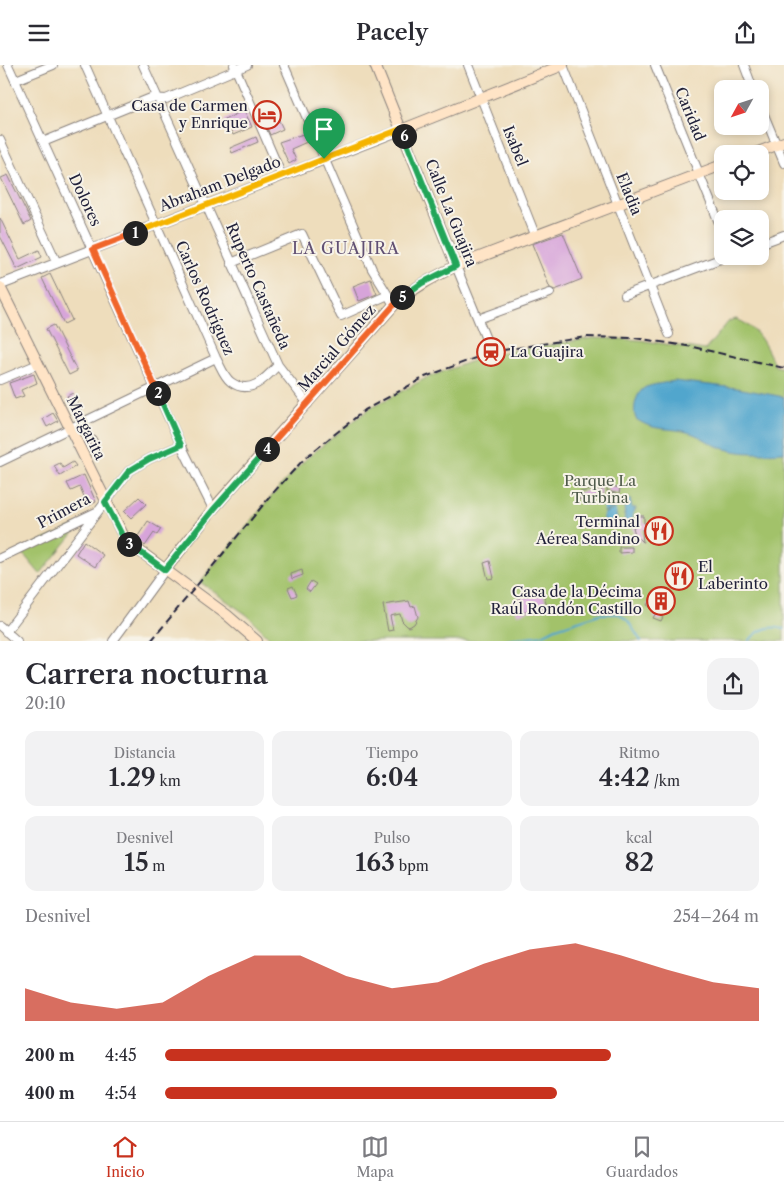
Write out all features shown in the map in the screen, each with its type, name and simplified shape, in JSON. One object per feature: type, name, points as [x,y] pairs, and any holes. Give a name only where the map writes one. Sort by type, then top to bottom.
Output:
[{"type":"main road","name":"Calle La Guajira","points":[[375,65],[456,266]]},
{"type":"main road","name":"Abraham Delgado","points":[[401,129],[563,65]]},
{"type":"main road","name":"Marcial Gómez","points":[[165,570],[214,509],[394,305],[422,283],[456,266],[714,168]]},
{"type":"main road","name":"Margarita","points":[[0,286],[105,502],[126,541],[227,615],[257,641]]},
{"type":"street","name":"Dolores","points":[[8,65],[181,445],[214,509]]},
{"type":"street","points":[[16,80],[53,65]]},
{"type":"street","name":"Carlos Rodríguez","points":[[85,65],[216,358],[230,382],[245,388],[254,386],[262,381],[278,365]]},
{"type":"street","name":"Ruperto Castañeda","points":[[143,65],[278,365],[308,404]]},
{"type":"street","points":[[43,142],[151,98],[166,99],[235,67],[247,65]]},
{"type":"street","points":[[284,65],[372,269],[394,305]]},
{"type":"street","name":"Isabel","points":[[468,65],[536,237]]},
{"type":"street","name":"Eladia","points":[[563,65],[669,334]]},
{"type":"street","name":"Caridad","points":[[654,65],[714,211]]},
{"type":"street","points":[[744,65],[750,80]]},
{"type":"street","points":[[235,67],[282,176]]},
{"type":"street","points":[[769,122],[780,143],[784,163]]},
{"type":"street","name":"Abraham Delgado","points":[[0,286],[401,129]]},
{"type":"street","points":[[0,140],[4,158],[57,263]]},
{"type":"street","points":[[232,263],[302,234],[341,316],[388,295]]},
{"type":"street","points":[[769,241],[784,235]]},
{"type":"street","points":[[625,295],[714,261]]},
{"type":"street","name":"Calle La Guajira","points":[[456,266],[488,344]]},
{"type":"street","points":[[478,319],[550,293]]},
{"type":"street","points":[[0,461],[216,358]]},
{"type":"street","points":[[0,380],[38,364]]},
{"type":"street","name":"Primera","points":[[0,557],[98,512],[129,471],[149,459],[181,445]]},
{"type":"street","points":[[17,641],[3,629],[98,512]]},
{"type":"street","name":"Marcial Gómez","points":[[113,641],[165,570]]},
{"type":"green space","name":"Parque La Turbina","points":[[736,319],[756,332],[775,366],[784,368],[784,641],[273,641],[247,615],[200,582],[282,484],[308,457],[369,409],[428,377],[492,354],[593,338],[639,340],[705,350],[729,321]]},
{"type":"green space","points":[[82,523],[40,574],[20,550]]},
{"type":"water","points":[[674,381],[737,388],[784,397],[784,452],[737,452],[718,446],[692,433],[655,428],[636,419],[634,411],[636,401],[643,389]]},
{"type":"water","points":[[613,496],[617,504],[615,507],[604,512],[602,503],[605,498]]},
{"type":"water","points":[[630,499],[632,508],[636,508],[632,516],[633,519],[629,524],[625,523],[624,502]]},
{"type":"water","points":[[615,509],[617,519],[609,524],[604,521],[603,515]]},
{"type":"building","points":[[273,108],[283,129],[270,135],[261,113]]},
{"type":"building","points":[[244,110],[252,127],[233,135],[224,120]]},
{"type":"building","points":[[306,133],[309,141],[291,149],[296,160],[289,164],[279,142]]},
{"type":"building","points":[[256,137],[258,142],[232,153],[230,148]]},
{"type":"building","points":[[8,175],[31,221],[24,225],[1,178]]},
{"type":"building","points":[[0,218],[20,259],[39,250],[42,257],[17,269],[0,236]]},
{"type":"building","points":[[563,233],[582,279],[555,290],[550,288],[532,244]]},
{"type":"building","points":[[50,274],[72,320],[64,324],[42,278]]},
{"type":"building","points":[[371,279],[377,294],[359,301],[353,286]]},
{"type":"building","points":[[54,325],[77,371],[69,375],[46,329]]},
{"type":"building","points":[[34,374],[37,383],[21,390],[24,396],[15,399],[9,383]]},
{"type":"building","points":[[73,393],[81,410],[75,413],[67,396]]},
{"type":"building","points":[[53,413],[58,421],[47,427],[43,419]]},
{"type":"building","points":[[95,436],[98,441],[89,445],[87,439]]},
{"type":"building","points":[[73,462],[76,466],[60,476],[54,466],[60,463],[63,468]]},
{"type":"building","points":[[84,475],[96,502],[88,506],[80,487],[71,491],[67,483]]},
{"type":"building","points":[[608,485],[620,488],[619,494],[607,491]]},
{"type":"building","points":[[601,488],[602,495],[576,500],[575,493]]},
{"type":"building","points":[[139,497],[146,504],[131,518],[124,511]]},
{"type":"building","points":[[637,516],[644,516],[644,523],[657,527],[652,532],[642,529],[643,543],[635,535],[633,527],[638,526]]},
{"type":"building","points":[[148,521],[161,529],[157,535],[154,533],[145,546],[136,539]]},
{"type":"building","points":[[84,541],[103,555],[95,567],[76,554]]},
{"type":"building","points":[[619,547],[632,547],[632,552],[619,553]]},
{"type":"building","points":[[490,561],[494,578],[488,579],[484,563]]},
{"type":"building","name":"El Laberinto","points":[[675,569],[687,578],[683,583],[671,574]]},
{"type":"building","points":[[302,570],[303,575],[292,579],[291,574]]},
{"type":"building","points":[[311,581],[316,584],[310,592],[306,589]]},
{"type":"building","points":[[293,586],[297,595],[292,597],[288,588]]},
{"type":"building","name":"Casa de la Décima Raúl Rondón Castillo","points":[[655,590],[674,600],[669,608],[666,606],[660,616],[663,617],[661,621],[653,618],[657,611],[647,605]]},
{"type":"building","points":[[543,592],[547,607],[517,614],[515,607],[521,606],[519,597]]},
{"type":"building","points":[[409,601],[411,607],[415,606],[418,617],[414,624],[409,627],[407,626],[402,621],[400,614],[390,616],[393,630],[388,631],[383,605]]},
{"type":"waterway","points":[[503,641],[542,635],[556,628],[600,614],[619,614],[628,621],[641,641]]},
{"type":"waterway","points":[[749,641],[756,633],[765,629],[774,627],[784,629]]},
{"type":"railway","points":[[151,641],[273,493],[305,458],[365,410],[425,377],[491,352],[586,337],[635,338],[693,347],[784,368]]},
{"type":"place","name":"Casa de Carmen y Enrique","points":[[267,115]]},
{"type":"place","name":"La Guajira","points":[[491,352]]},
{"type":"place","name":"Terminal Aérea Sandino","points":[[659,531]]},
{"type":"place","name":"El Laberinto","points":[[679,576]]},
{"type":"place","name":"Casa de la Décima Raúl Rondón Castillo","points":[[661,601]]},
{"type":"district","name":"LA GUAJIRA","points":[[346,248]]},
{"type":"route","points":[[401,129],[456,266],[422,283],[394,305],[214,509],[165,570],[134,549],[126,541],[105,502],[129,471],[137,465],[181,445],[93,249],[324,159],[401,129]]}]
